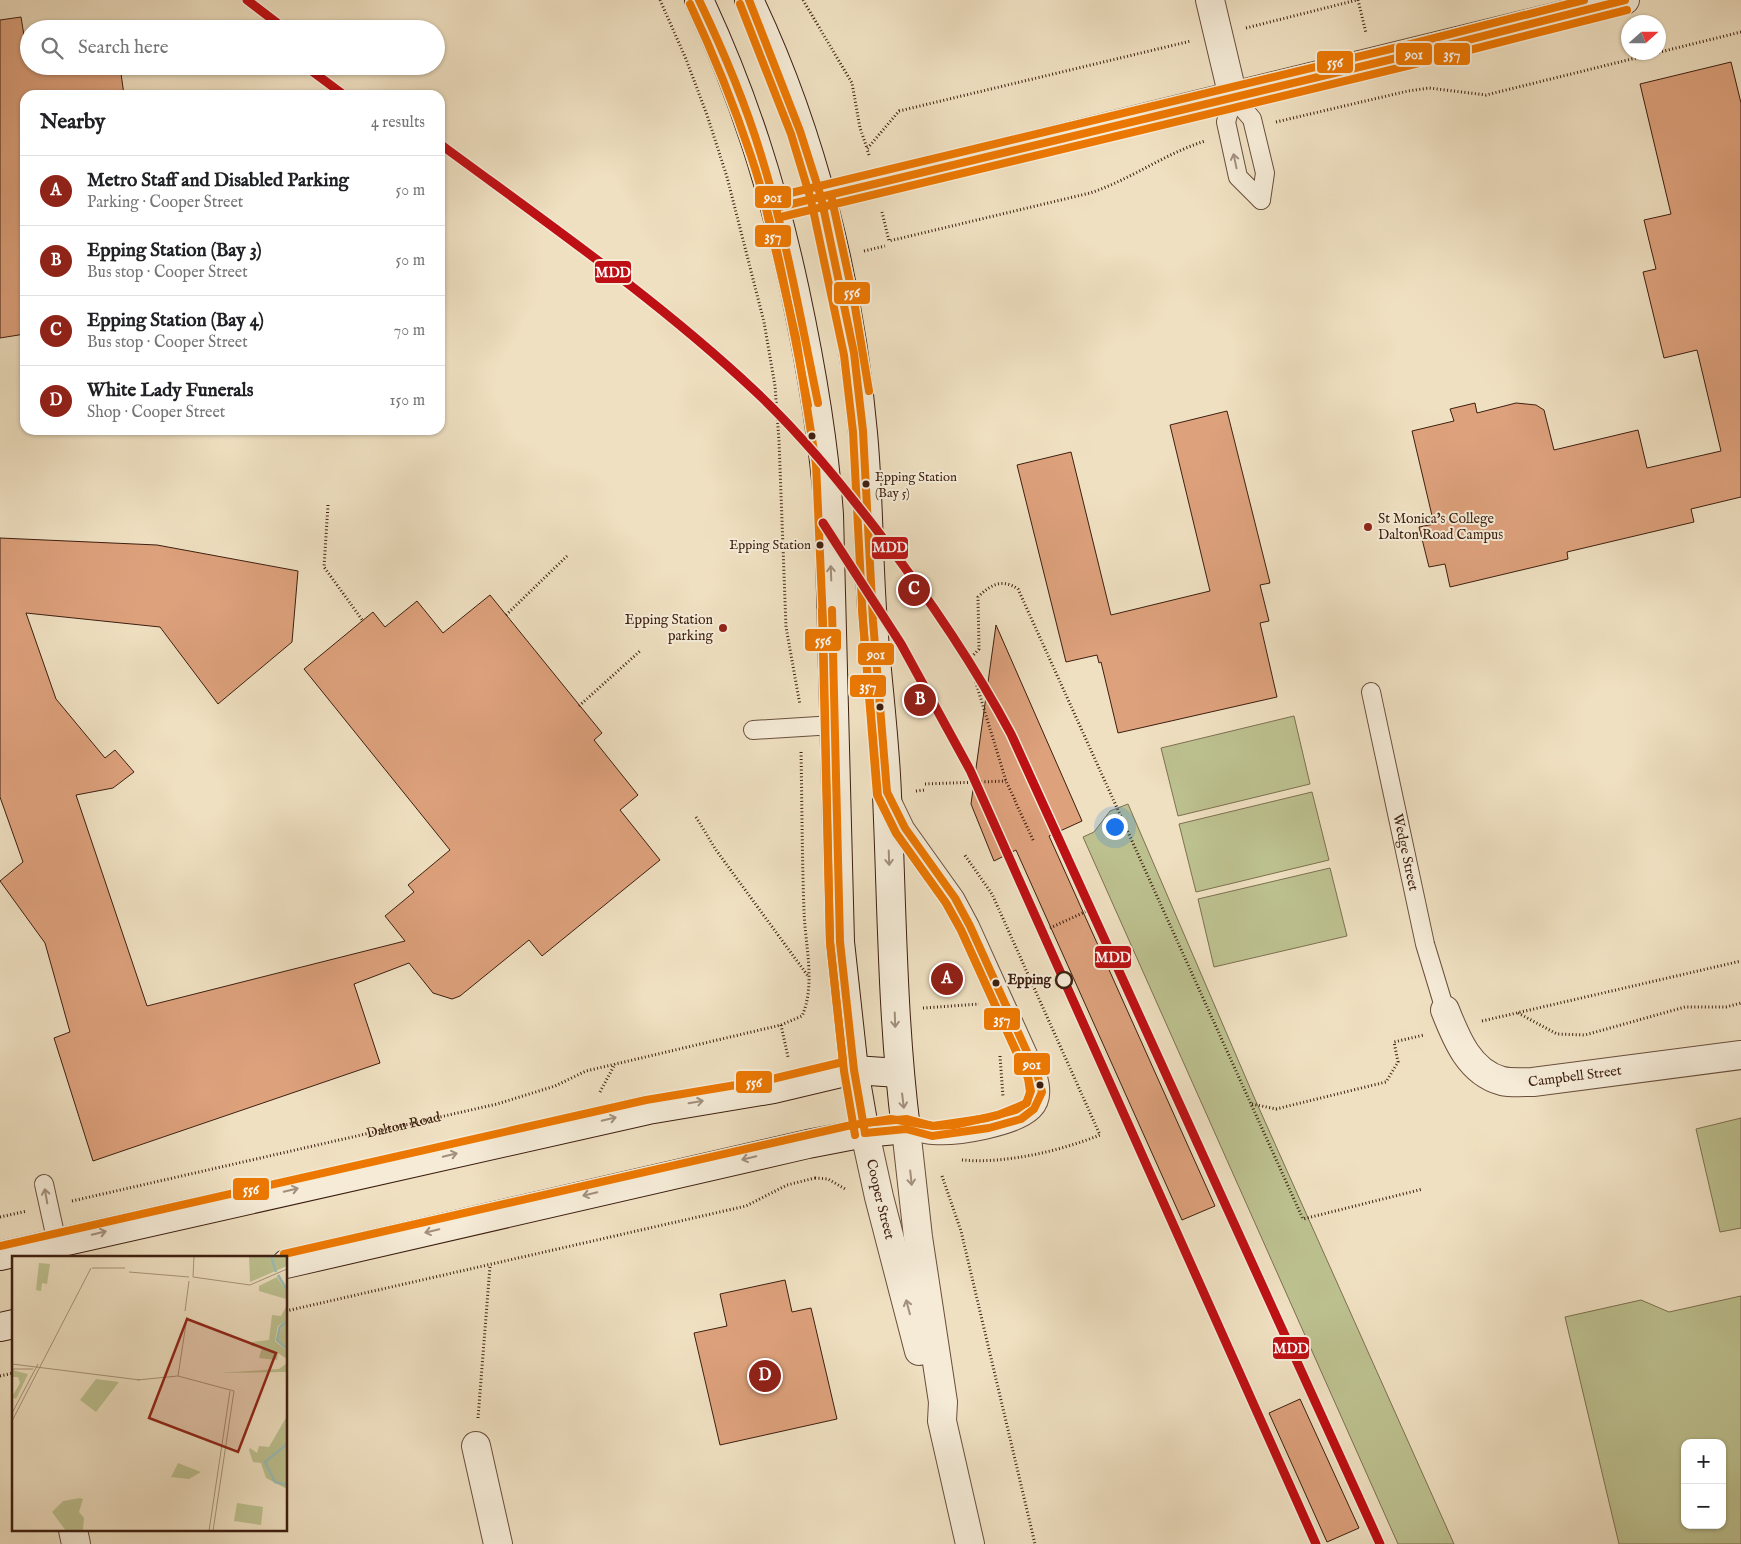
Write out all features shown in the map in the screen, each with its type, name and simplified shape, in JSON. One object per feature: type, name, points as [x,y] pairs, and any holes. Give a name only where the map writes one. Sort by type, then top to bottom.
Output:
[{"type":"main road","name":"Cooper Street","points":[[699,0],[747,114],[776,207],[806,336],[826,464],[840,942],[854,1070],[879,1197],[934,1404],[942,1421],[970,1544]]},
{"type":"main road","name":"Cooper Street","points":[[749,0],[794,114],[821,197],[854,354],[863,431],[873,621],[887,792],[899,1073],[919,1132],[918,1237],[942,1402],[942,1421]]},
{"type":"main road","points":[[1210,0],[1232,97]]},
{"type":"main road","points":[[776,207],[1625,0]]},
{"type":"main road","name":"Campbell Street","points":[[1445,1010],[1455,1037],[1470,1060],[1487,1075],[1503,1081],[1533,1082],[1741,1056]]},
{"type":"main road","points":[[15,1256],[57,1243],[648,1110],[774,1089],[854,1070],[899,1073]]},
{"type":"main road","points":[[288,1264],[865,1133],[919,1132]]},
{"type":"main road","points":[[476,1446],[498,1544]]},
{"type":"lane","points":[[1232,97],[1252,119],[1265,173],[1261,200],[1238,177],[1226,122],[1232,97]]},
{"type":"lane","name":"Wedge Street","points":[[1371,692],[1425,944],[1445,1010]]},
{"type":"lane","points":[[753,730],[834,725]]},
{"type":"lane","points":[[887,792],[905,828],[955,898],[970,926],[1037,1074],[1042,1092],[1034,1109],[1021,1119],[990,1128],[919,1132]]},
{"type":"lane","points":[[44,1184],[47,1206],[57,1243]]},
{"type":"path","points":[[660,0],[686,59],[724,168],[754,277],[770,355],[779,441],[786,626],[800,699],[803,879],[808,977]]},
{"type":"path","points":[[803,0],[852,82],[860,128],[868,149],[888,241],[1103,189],[1165,156],[1229,133]]},
{"type":"path","points":[[868,149],[899,111],[1356,0]]},
{"type":"path","points":[[1254,128],[1408,91],[1429,88],[1486,95],[1741,32]]},
{"type":"path","points":[[328,505],[324,567],[363,621]]},
{"type":"path","points":[[506,615],[567,556]]},
{"type":"path","points":[[968,660],[979,649],[978,597],[987,588],[999,583],[1010,583],[1018,589],[1303,1219],[1423,1189]]},
{"type":"path","points":[[914,590],[968,660],[1006,781],[1034,842]]},
{"type":"path","points":[[580,706],[640,651]]},
{"type":"path","points":[[925,784],[1006,781]]},
{"type":"path","points":[[1006,781],[1015,800]]},
{"type":"path","points":[[696,817],[716,850],[808,977]]},
{"type":"path","points":[[1050,927],[1089,910]]},
{"type":"path","name":"Dalton Road","points":[[0,1217],[497,1104],[547,1088],[586,1071],[781,1025],[802,1016],[808,1004],[808,977]]},
{"type":"path","points":[[1517,1013],[1557,1034],[1585,1035],[1685,1008],[1726,1007],[1741,1003]]},
{"type":"path","points":[[922,1008],[982,1004]]},
{"type":"path","points":[[1000,1052],[1003,1097]]},
{"type":"path","points":[[919,1132],[937,1162],[961,1231],[1036,1544]]},
{"type":"path","points":[[288,1311],[490,1266],[746,1206],[787,1185],[815,1178]]},
{"type":"path","points":[[476,1446],[490,1266]]},
{"type":"green space","points":[[1294,716],[1310,784],[1178,816],[1161,748]]},
{"type":"green space","points":[[1312,792],[1329,860],[1196,892],[1179,824]]},
{"type":"green space","points":[[1128,804],[1254,1097],[1454,1544],[1398,1544],[1083,837],[1094,832],[1110,811]]},
{"type":"green space","points":[[1330,868],[1347,936],[1214,967],[1198,899]]},
{"type":"green space","points":[[1741,1118],[1741,1228],[1720,1232],[1696,1129]]},
{"type":"green space","points":[[1741,1296],[1741,1544],[1619,1544],[1565,1317],[1641,1300],[1669,1312]]},
{"type":"building","points":[[21,17],[20,75],[121,75],[123,90],[20,90],[20,335],[0,338],[0,20]]},
{"type":"building","points":[[1731,62],[1741,103],[1741,497],[1691,509],[1694,522],[1567,552],[1568,559],[1450,587],[1445,564],[1429,567],[1419,527],[1434,524],[1412,431],[1454,421],[1450,409],[1475,403],[1477,413],[1516,403],[1536,405],[1544,410],[1554,450],[1638,430],[1647,468],[1721,451],[1697,350],[1664,358],[1643,272],[1656,269],[1644,220],[1671,214],[1640,84]]},
{"type":"building","points":[[1227,411],[1270,583],[1260,585],[1269,621],[1260,623],[1277,697],[1118,733],[1101,662],[1099,663],[1097,655],[1066,662],[1017,465],[1071,452],[1111,615],[1210,591],[1170,425]]},
{"type":"building","points":[[0,538],[157,545],[298,571],[292,642],[218,704],[160,627],[26,613],[56,699],[105,758],[115,750],[134,772],[113,788],[76,795],[147,1006],[405,941],[385,916],[414,892],[408,885],[450,850],[304,669],[373,612],[385,627],[417,601],[443,633],[490,595],[602,733],[594,740],[638,795],[620,810],[660,860],[542,956],[529,940],[460,996],[452,999],[433,993],[409,963],[354,984],[380,1063],[93,1161],[54,1038],[70,1032],[45,943],[0,881],[23,862],[0,797]]},
{"type":"building","points":[[996,625],[1082,821],[1049,836],[1215,1206],[1182,1220],[1016,850],[994,861],[971,804]]},
{"type":"building","points":[[785,1280],[792,1312],[811,1308],[837,1419],[720,1445],[694,1333],[727,1326],[720,1294]]},
{"type":"building","points":[[1300,1399],[1359,1528],[1327,1542],[1269,1413]]},
{"type":"transit line","name":"MDD","points":[[247,0],[273,20]]},
{"type":"transit line","name":"901","points":[[699,0],[733,76],[761,155],[786,247],[818,403]]},
{"type":"transit line","name":"901","points":[[749,0],[800,131],[821,197],[854,353],[863,431],[873,621],[887,792],[905,828],[955,898],[970,926],[1037,1074],[1042,1092],[1034,1109],[1021,1119],[989,1128],[932,1136],[906,1129],[865,1133]]},
{"type":"transit line","name":"556","points":[[0,1246],[646,1100],[772,1079],[843,1062],[830,942],[823,622],[816,464],[796,338],[766,209],[768,201],[774,197],[1407,45],[1584,0]]},
{"type":"transit line","name":"901","points":[[779,207],[1409,55],[1625,0]]},
{"type":"transit line","name":"357","points":[[690,4],[730,98],[761,187],[783,280],[808,405]]},
{"type":"transit line","name":"357","points":[[740,4],[791,134],[811,200],[844,355],[853,432],[863,622],[877,795],[896,833],[946,903],[961,930],[1028,1077],[1031,1091],[1026,1103],[1016,1110],[987,1118],[933,1126],[907,1119],[864,1123]]},
{"type":"transit line","name":"357","points":[[781,217],[1411,65],[1627,10]]},
{"type":"transit line","name":"MDD","points":[[317,75],[337,90]]},
{"type":"transit line","name":"MDD","points":[[445,148],[641,294],[680,325],[772,407],[818,457],[895,553],[948,628],[1011,734],[1380,1544]]},
{"type":"transit line","name":"556","points":[[831,195],[854,301],[869,391]]},
{"type":"transit line","name":"MDD","points":[[823,523],[901,644],[970,770],[1316,1544]]},
{"type":"transit line","name":"556","points":[[284,1254],[847,1126],[891,1119],[933,1126],[954,1125],[998,1115],[1027,1103],[1030,1092],[1028,1078],[961,930],[946,903],[896,833],[878,796],[862,609]]},
{"type":"transit line","name":"357","points":[[822,610],[830,942],[844,1071],[855,1135]]},
{"type":"transit line","name":"901","points":[[832,610],[840,942],[854,1070],[865,1133]]},
{"type":"place","name":"Epping Station (Bay 5)","points":[[866,484]]},
{"type":"place","name":"St Monica's College Dalton Road Campus","points":[[1368,527]]},
{"type":"place","name":"Epping Station","points":[[820,545]]},
{"type":"place","name":"Epping Station (Bay 4)","points":[[914,590]]},
{"type":"place","name":"Epping Station parking","points":[[723,628]]},
{"type":"place","name":"Epping Station (Bay 3)","points":[[920,700]]},
{"type":"place","name":"Metro Staff and Disabled Parking","points":[[947,979]]},
{"type":"place","name":"Epping","points":[[1064,980]]},
{"type":"place","name":"White Lady Funerals","points":[[765,1376]]}]
